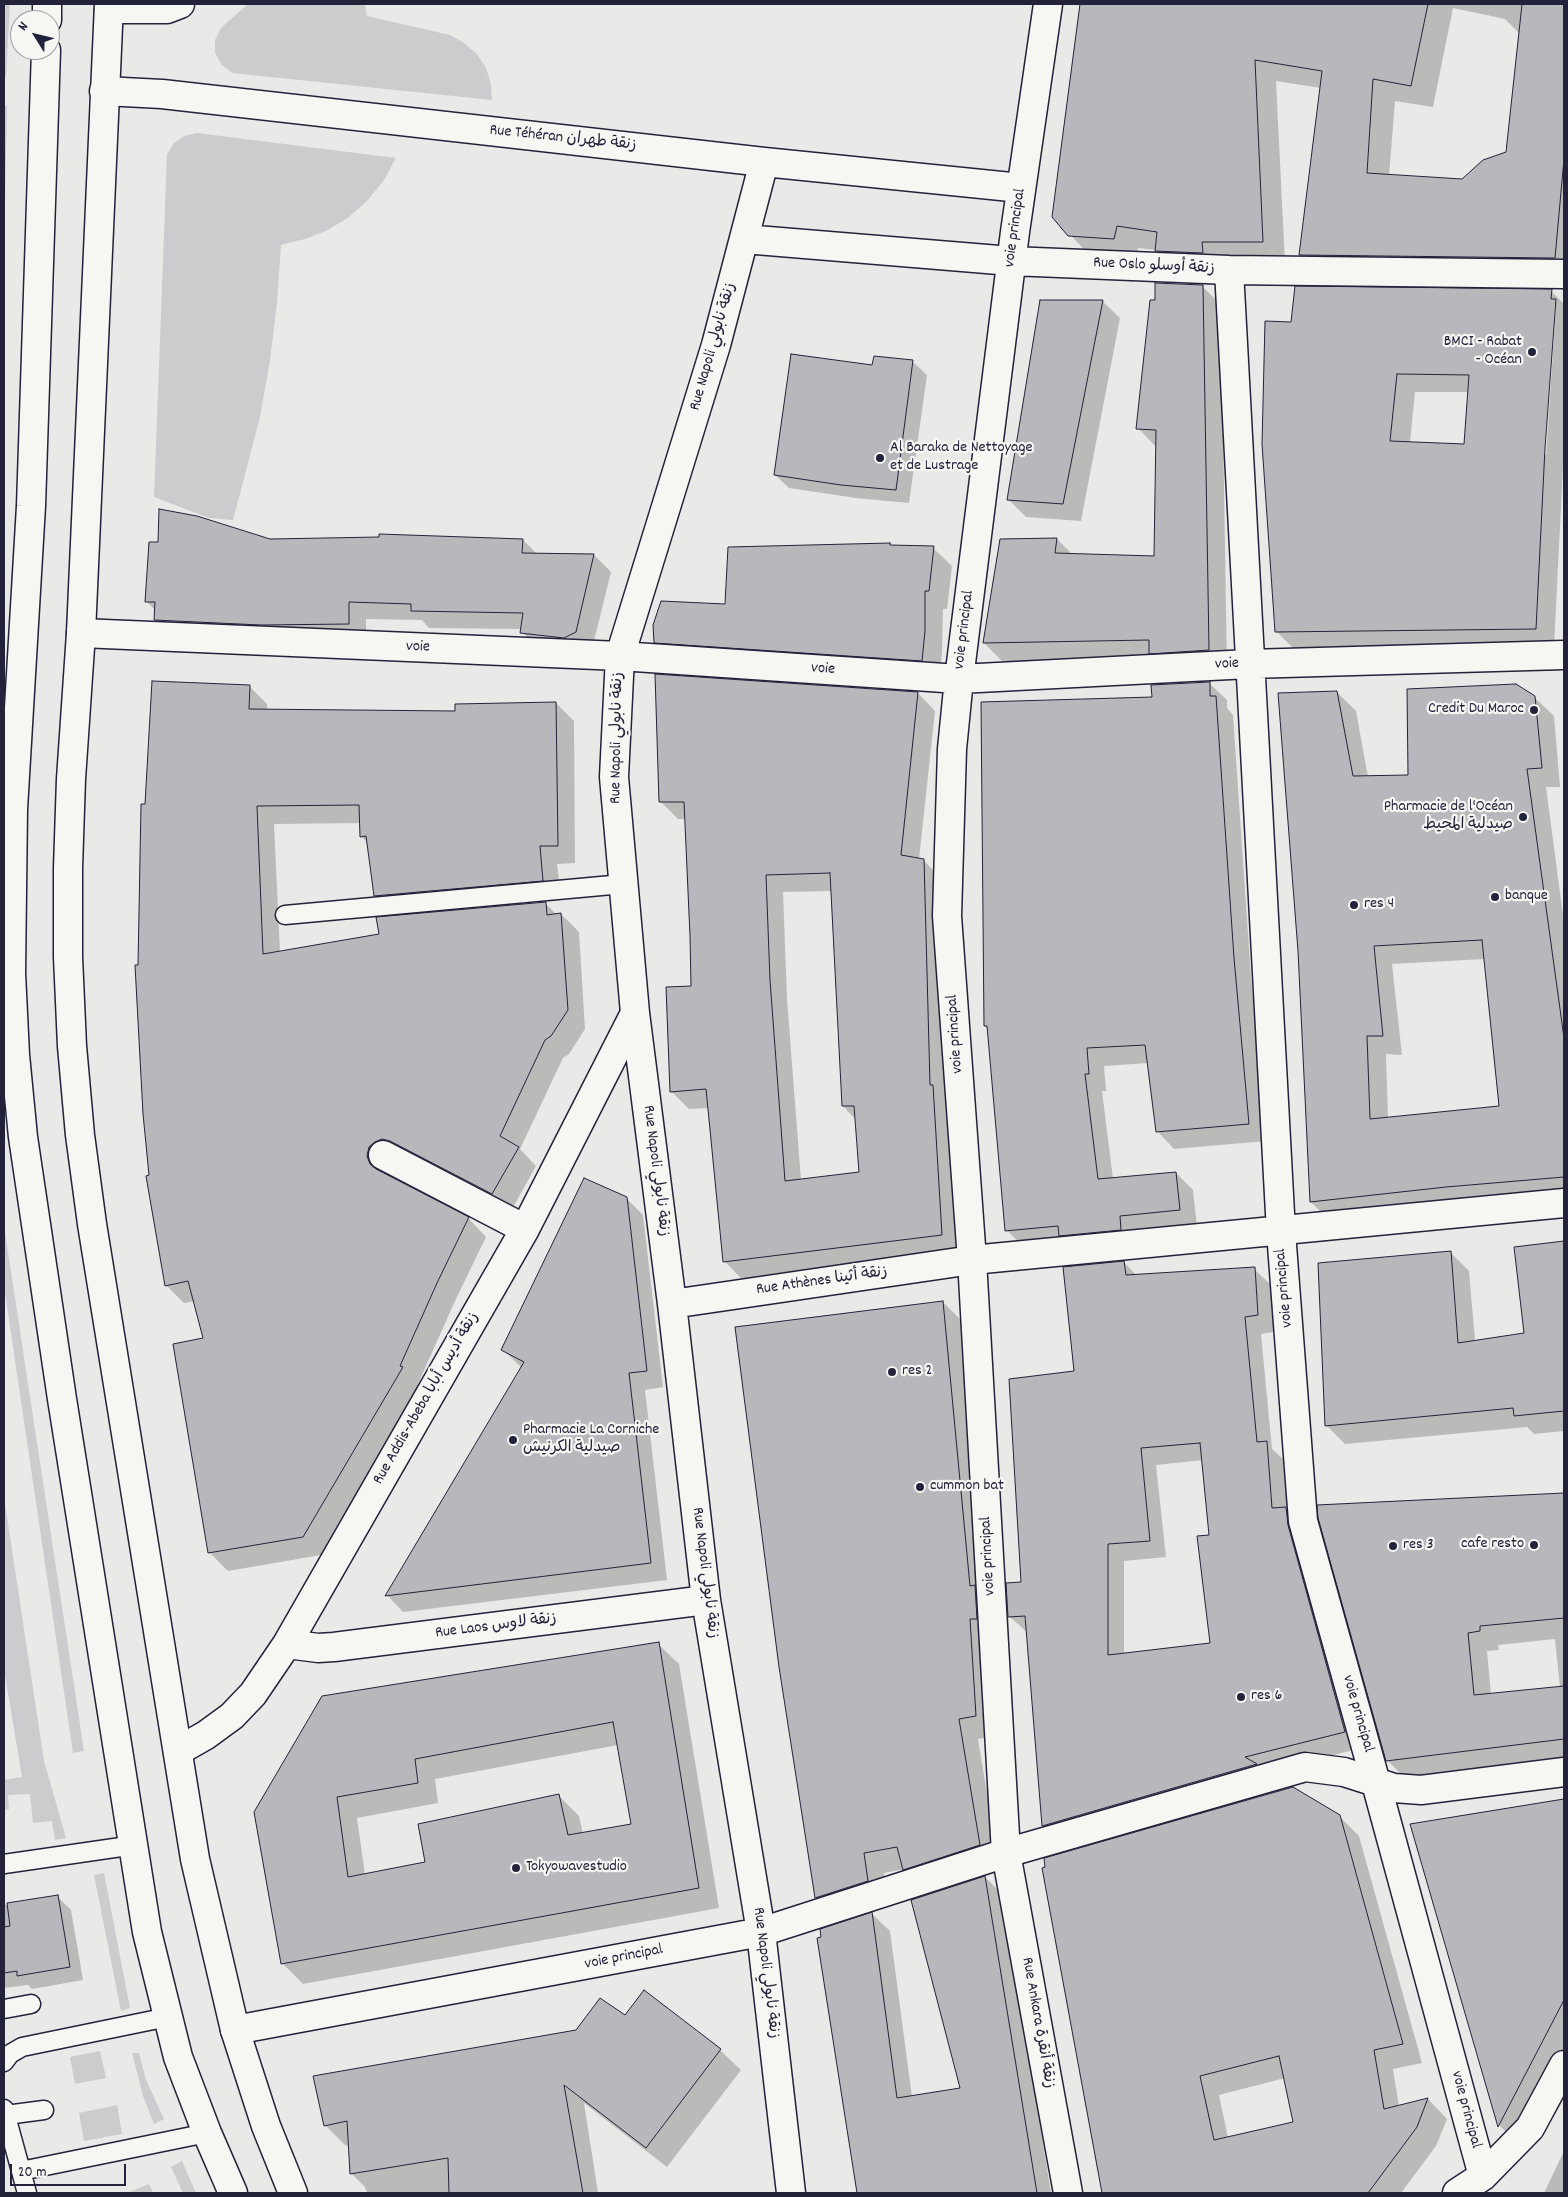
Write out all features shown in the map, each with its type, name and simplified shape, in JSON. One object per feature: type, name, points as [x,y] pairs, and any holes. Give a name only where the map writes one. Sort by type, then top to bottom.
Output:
[{"type":"street","points":[[180,4],[167,9],[109,6],[81,633],[71,779],[68,957],[72,1046],[80,1135],[92,1224],[196,1859],[235,2030],[266,2126],[293,2193]]},
{"type":"street","name":"voie principal","points":[[1006,1853],[972,1260],[947,916],[952,749],[959,680],[1011,261],[1048,4]]},
{"type":"street","points":[[46,60],[32,506],[13,809],[10,891],[15,1055],[34,1218],[147,1932],[178,2057],[207,2133],[233,2193]]},
{"type":"street","name":"Rue Téhéran زنقة طهران","points":[[104,91],[162,94],[764,162],[1021,188]]},
{"type":"street","name":"Rue Napoli زنقة نابولي","points":[[764,162],[716,345],[620,656],[614,778],[635,1013],[672,1304],[706,1600],[761,1932],[791,2193]]},
{"type":"street","name":"Rue Oslo زنقة أوسلو","points":[[744,239],[1011,261],[1229,270],[1564,274]]},
{"type":"street","name":"voie principal","points":[[1229,270],[1281,1232],[1303,1521],[1483,2176]]},
{"type":"street","name":"voie","points":[[81,633],[620,656],[959,680],[1249,664],[1564,655]]},
{"type":"street","name":"Rue Addis-Abeba زنقة أديس أبابا","points":[[178,1751],[206,1735],[232,1716],[253,1694],[287,1644],[524,1229],[635,1013]]},
{"type":"street","points":[[383,1155],[524,1229]]},
{"type":"street","name":"voie principal","points":[[972,1260],[1281,1232],[1564,1203]]},
{"type":"street","name":"Rue Athènes زنقة أثينا","points":[[672,1304],[972,1260]]},
{"type":"street","name":"Rue Laos زنقة لاوس","points":[[287,1644],[318,1648],[334,1647],[706,1600]]},
{"type":"street","name":"voie principal","points":[[235,2030],[761,1932],[1006,1853],[1306,1767],[1344,1772],[1394,1788],[1421,1790],[1564,1772]]},
{"type":"street","name":"Rue Ankara زنقة أنقرة","points":[[1006,1853],[1068,2193]]},
{"type":"street","points":[[1457,2193],[1483,2176],[1530,2128],[1564,2066]]},
{"type":"lane","points":[[286,915],[623,884]]},
{"type":"lane","points":[[4,1864],[134,1845]]},
{"type":"lane","points":[[4,2009],[31,2004]]},
{"type":"lane","points":[[4,2062],[10,2054],[22,2047],[168,2017]]},
{"type":"lane","points":[[27,2193],[5,2112],[44,2110]]},
{"type":"lane","points":[[21,2171],[207,2133]]},
{"type":"shaded area","points":[[4,4],[10,4],[6,76],[4,76]]},
{"type":"shaded area","points":[[248,4],[365,4],[367,16],[450,35],[464,43],[477,54],[486,68],[491,84],[492,100],[232,73],[222,65],[215,53],[215,40],[221,28]]},
{"type":"shaded area","points":[[4,106],[7,106],[4,248]]},
{"type":"shaded area","points":[[197,133],[396,158],[384,180],[368,200],[349,217],[328,230],[305,239],[281,245],[277,303],[270,360],[260,417],[233,520],[209,518],[154,497],[167,154],[174,143],[184,136]]},
{"type":"shaded area","points":[[4,1226],[84,1751],[73,1753],[4,1286]]},
{"type":"shaded area","points":[[4,1497],[44,1761],[66,1838],[55,1840],[52,1821],[33,1823],[30,1794],[8,1795],[9,1809],[4,1810],[4,1780],[22,1777],[4,1669]]},
{"type":"shaded area","points":[[104,1873],[130,2008],[121,2011],[94,1875]]},
{"type":"shaded area","points":[[100,2051],[106,2078],[75,2084],[70,2057]]},
{"type":"shaded area","points":[[132,2053],[139,2053],[146,2080],[164,2119],[154,2124],[143,2096]]},
{"type":"shaded area","points":[[117,2105],[122,2134],[84,2141],[79,2113]]},
{"type":"shaded area","points":[[182,2161],[196,2193],[183,2193],[171,2167]]},
{"type":"shaded area","points":[[149,2184],[153,2193],[127,2193]]},
{"type":"building","points":[[1080,4],[1428,4],[1411,86],[1373,79],[1367,173],[1462,179],[1483,160],[1506,152],[1522,4],[1564,4],[1564,159],[1555,258],[1299,255],[1322,71],[1255,60],[1263,242],[1202,242],[1203,253],[1155,251],[1157,232],[1117,226],[1114,239],[1068,236],[1052,217]]},
{"type":"building","points":[[1155,283],[1203,285],[1209,650],[1149,654],[1149,640],[983,643],[1000,539],[1057,538],[1055,553],[1154,556],[1156,430],[1136,429],[1150,300],[1155,300]]},
{"type":"building","points":[[1295,286],[1552,289],[1551,299],[1556,299],[1545,448],[1536,629],[1275,632],[1262,444],[1265,321],[1291,322]],"holes":[[[1397,374],[1469,375],[1464,444],[1390,441]]]},
{"type":"building","points":[[1040,300],[1103,300],[1063,504],[1007,500]]},
{"type":"building","points":[[791,354],[872,365],[874,356],[913,360],[896,490],[841,485],[774,475]]},
{"type":"building","points":[[159,509],[197,516],[270,539],[379,537],[379,534],[523,539],[522,553],[594,554],[576,632],[564,638],[520,633],[523,613],[411,611],[411,604],[349,602],[349,624],[261,625],[154,620],[155,602],[145,602],[149,542],[158,542]]},
{"type":"building","points":[[890,543],[890,545],[934,546],[929,591],[925,591],[925,631],[922,661],[654,643],[653,625],[661,601],[725,604],[728,547]]},
{"type":"building","points":[[655,674],[918,692],[901,855],[924,859],[930,1085],[933,1085],[942,1235],[723,1262],[706,1089],[670,1092],[666,987],[691,986],[690,936],[684,802],[659,802]],"holes":[[[830,873],[842,1106],[854,1106],[859,1172],[785,1181],[770,980],[766,875]]]},
{"type":"building","points":[[152,681],[250,685],[249,709],[455,711],[455,704],[556,702],[558,846],[540,846],[543,881],[374,896],[366,836],[360,837],[359,805],[257,806],[263,954],[379,934],[376,917],[546,902],[547,915],[561,913],[568,1010],[551,1036],[545,1040],[500,1136],[519,1147],[492,1194],[390,1141],[382,1139],[369,1147],[367,1156],[370,1164],[376,1169],[469,1217],[400,1366],[403,1367],[303,1537],[208,1553],[173,1344],[203,1338],[188,1281],[165,1286],[146,1176],[149,1175],[143,1114],[135,965],[138,965],[141,804],[145,804]]},
{"type":"building","points":[[1210,682],[1210,696],[1216,696],[1234,958],[1249,1124],[1156,1132],[1145,1045],[1087,1048],[1089,1074],[1085,1074],[1098,1179],[1176,1172],[1180,1210],[1120,1216],[1121,1230],[1059,1236],[1058,1226],[1005,1231],[987,1026],[984,1026],[981,702],[1152,697],[1151,685]]},
{"type":"building","points":[[1516,684],[1535,696],[1542,768],[1527,769],[1564,1038],[1564,1177],[1446,1187],[1310,1202],[1298,951],[1278,693],[1337,691],[1353,776],[1408,775],[1407,689]],"holes":[[[1482,940],[1499,1106],[1370,1119],[1367,1036],[1383,1036],[1374,946]]]},
{"type":"building","points":[[584,1178],[627,1197],[647,1371],[629,1373],[651,1563],[385,1596],[524,1362],[501,1350]]},
{"type":"building","points":[[1564,1241],[1564,1411],[1514,1416],[1513,1408],[1325,1426],[1318,1263],[1451,1251],[1458,1343],[1524,1333],[1514,1247]]},
{"type":"building","points":[[1124,1261],[1126,1275],[1255,1267],[1258,1315],[1245,1317],[1257,1442],[1267,1441],[1272,1508],[1286,1507],[1288,1525],[1345,1732],[1245,1757],[1257,1764],[1042,1826],[1025,1616],[1008,1617],[1006,1583],[1021,1582],[1009,1379],[1074,1371],[1063,1267]],"holes":[[[1200,1443],[1209,1535],[1197,1536],[1210,1643],[1108,1655],[1108,1544],[1150,1541],[1141,1448]]]},
{"type":"building","points":[[943,1301],[970,1586],[975,1585],[977,1619],[970,1619],[976,1716],[959,1719],[980,1845],[903,1870],[897,1847],[864,1853],[868,1881],[815,1898],[779,1667],[735,1327]]},
{"type":"building","points":[[1564,1493],[1564,1618],[1480,1626],[1480,1631],[1468,1633],[1474,1695],[1564,1686],[1564,1739],[1386,1761],[1318,1518],[1317,1505]]},
{"type":"building","points":[[659,1642],[699,1888],[281,1964],[254,1812],[322,1696]],"holes":[[[613,1722],[631,1824],[568,1835],[559,1794],[418,1824],[425,1862],[348,1877],[337,1797],[418,1783],[415,1759]]]},
{"type":"building","points":[[1293,1787],[1340,1815],[1403,2044],[1374,2050],[1384,2109],[1428,2098],[1417,2127],[1368,2193],[1102,2193],[1042,1868],[1045,1867],[1044,1858]],"holes":[[[1279,2056],[1293,2122],[1214,2140],[1200,2076]]]},
{"type":"building","points":[[1564,1799],[1564,2000],[1498,2127],[1410,1824]]},
{"type":"building","points":[[985,1876],[1037,2193],[857,2193],[817,1938],[821,1937],[820,1929],[872,1912],[897,2098],[960,2088],[911,1900]]},
{"type":"building","points":[[58,1895],[70,1967],[17,1976],[17,1971],[4,1973],[4,1927],[10,1926],[7,1903]]},
{"type":"building","points":[[644,1990],[721,2049],[646,2148],[564,2085],[583,2193],[449,2193],[448,2158],[350,2174],[347,2121],[324,2126],[313,2076],[576,2030],[600,1998],[625,2015]]},
{"type":"place","name":"BMCI - Rabat - Océan","points":[[1532,352]]},
{"type":"place","name":"Al Baraka de Nettoyage et de Lustrage","points":[[880,458]]},
{"type":"place","name":"Credit Du Maroc","points":[[1534,710]]},
{"type":"place","name":"Pharmacie de l'Océan صيدلية المحيط","points":[[1523,817]]},
{"type":"place","name":"banque","points":[[1495,897]]},
{"type":"place","name":"res 4","points":[[1354,905]]},
{"type":"place","name":"res 2","points":[[892,1372]]},
{"type":"place","name":"Pharmacie La Corniche صيدلية الكرنيش","points":[[513,1440]]},
{"type":"place","name":"cummon bat","points":[[920,1487]]},
{"type":"place","name":"cafe resto","points":[[1534,1545]]},
{"type":"place","name":"res 3","points":[[1393,1546]]},
{"type":"place","name":"res 6","points":[[1241,1697]]},
{"type":"place","name":"Tokyowavestudio","points":[[516,1868]]}]
